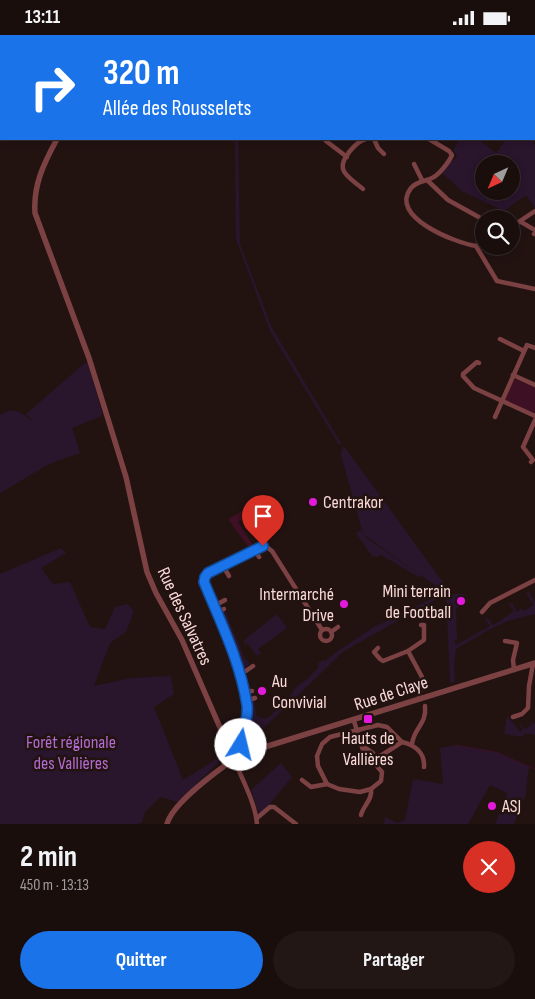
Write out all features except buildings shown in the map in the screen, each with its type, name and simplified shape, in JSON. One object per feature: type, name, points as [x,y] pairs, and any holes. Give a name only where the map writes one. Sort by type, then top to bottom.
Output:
[{"type":"street","name":"Rue des Salvatres","points":[[56,140],[35,189],[35,213],[89,358],[126,477],[147,573],[182,640],[233,757]]},
{"type":"street","points":[[363,189],[343,170],[343,164],[357,143],[364,140]]},
{"type":"street","points":[[374,140],[378,148],[384,154]]},
{"type":"street","points":[[431,140],[449,151],[452,155],[436,176],[412,186],[407,195],[409,210],[414,217],[443,236],[475,247]]},
{"type":"street","points":[[326,141],[347,157]]},
{"type":"street","points":[[414,164],[424,180],[448,200],[475,215]]},
{"type":"street","points":[[535,211],[521,221],[535,232]]},
{"type":"street","points":[[481,255],[497,281],[535,289]]},
{"type":"street","points":[[500,339],[524,351]]},
{"type":"street","points":[[495,417],[527,345],[535,348]]},
{"type":"street","points":[[479,363],[476,362],[463,373],[463,376],[474,388],[535,415]]},
{"type":"street","points":[[513,375],[535,385]]},
{"type":"street","points":[[531,462],[533,460],[522,447],[535,420]]},
{"type":"street","points":[[238,769],[244,758],[241,747],[247,712],[246,701],[235,655],[204,582],[208,572],[263,546],[270,549],[322,630]]},
{"type":"street","points":[[255,550],[259,557]]},
{"type":"street","points":[[244,556],[247,561]]},
{"type":"street","points":[[223,566],[229,576]]},
{"type":"street","points":[[482,612],[490,603],[535,580]]},
{"type":"street","points":[[214,606],[225,600]]},
{"type":"street","points":[[217,612],[224,609]]},
{"type":"street","points":[[378,648],[374,652],[383,661],[408,651],[424,640],[424,625],[422,625]]},
{"type":"street","points":[[331,632],[338,627]]},
{"type":"street","points":[[322,630],[326,629],[331,632]]},
{"type":"street","points":[[322,630],[319,637],[324,641],[331,639],[331,632]]},
{"type":"street","points":[[505,641],[517,643],[513,660],[514,670]]},
{"type":"street","points":[[408,651],[422,677],[419,699]]},
{"type":"street","points":[[513,717],[522,714],[528,708],[529,686],[534,664]]},
{"type":"street","name":"Rue de Claye","points":[[244,758],[255,750],[534,664]]},
{"type":"street","points":[[240,675],[253,666]]},
{"type":"street","points":[[244,692],[252,691]]},
{"type":"street","points":[[246,701],[255,698]]},
{"type":"street","points":[[412,744],[415,734],[424,720],[425,706]]},
{"type":"street","points":[[354,721],[356,731],[363,746],[373,753],[372,758],[379,769],[382,777],[381,781],[371,789],[360,792],[334,788],[327,784],[318,766],[317,756],[322,744],[330,737],[356,731],[378,725],[387,727],[402,742],[412,744],[422,755],[424,767]]},
{"type":"street","points":[[225,741],[231,745],[241,747]]},
{"type":"street","points":[[372,758],[382,755],[402,742]]},
{"type":"street","points":[[241,747],[232,748],[233,757],[247,786],[257,821]]},
{"type":"street","name":"Rue de Claye","points":[[241,747],[255,750]]},
{"type":"street","points":[[233,757],[244,758]]},
{"type":"street","points":[[167,824],[171,813],[233,757]]},
{"type":"street","points":[[224,766],[238,769]]},
{"type":"street","points":[[302,779],[311,787],[327,784]]},
{"type":"street","points":[[361,815],[362,809],[371,797],[371,789]]},
{"type":"street","points":[[257,821],[270,807],[274,807],[296,824]]},
{"type":"green space","points":[[235,140],[238,140],[240,244],[272,328],[341,443],[339,445],[270,331],[236,239]]},
{"type":"green space","points":[[459,140],[479,140],[496,153],[505,140],[532,140],[535,146],[535,208],[526,195],[520,199],[520,155],[475,155],[475,197],[462,191],[441,172],[457,155],[453,150]]},
{"type":"green space","points":[[481,200],[519,200],[505,210]]},
{"type":"green space","points":[[85,363],[88,363],[102,413],[101,416],[72,428],[80,453],[51,463],[0,493],[0,415],[15,411],[35,423],[26,414]]},
{"type":"green space","points":[[344,446],[450,592],[447,594],[464,594],[464,607],[457,607],[456,609],[457,640],[454,641],[456,645],[490,626],[485,619],[487,617],[493,625],[503,620],[514,611],[509,604],[512,603],[517,612],[522,608],[524,611],[534,605],[526,593],[529,592],[535,602],[535,614],[508,621],[492,628],[456,649],[454,665],[455,683],[450,682],[446,594],[344,651],[249,742],[244,740],[250,712],[248,702],[254,701],[257,717],[262,719],[270,717],[297,686],[319,667],[317,664],[323,660],[325,661],[374,627],[435,597],[438,593],[435,585],[420,575],[419,577],[381,555],[377,557],[372,556],[356,533],[361,530],[363,533],[341,455]],"holes":[[[363,534],[417,573],[365,537]]]},
{"type":"green space","name":"Forêt régionale des Vallières","points":[[61,548],[66,553],[41,568],[53,584],[70,582],[90,627],[105,629],[115,607],[127,604],[134,611],[126,632],[110,643],[94,686],[131,678],[171,676],[174,694],[154,707],[183,780],[223,755],[223,758],[178,802],[160,797],[145,812],[142,822],[138,824],[0,824],[0,574]]},
{"type":"green space","points":[[225,611],[245,659],[250,664],[243,669],[240,668],[220,614]]},
{"type":"green space","points":[[277,614],[287,628],[258,649],[261,653],[257,656],[247,643],[245,645],[244,640]]},
{"type":"green space","points":[[507,716],[520,732],[523,729],[520,724],[525,729],[532,725],[529,721],[533,724],[535,723],[535,735],[524,733],[524,737],[504,734]]},
{"type":"green space","points":[[459,745],[498,752],[529,766],[526,794],[514,824],[495,824],[507,793],[490,785],[468,824],[384,824],[385,817],[397,823],[405,820],[413,779],[443,784],[440,748]]},
{"type":"green space","points":[[281,763],[292,777],[270,804],[259,814],[251,790]]},
{"type":"shaded area","points":[[515,379],[535,387],[535,413],[506,402],[505,398]]},
{"type":"shaded area","points":[[257,503],[260,507],[238,522],[253,545],[249,548],[228,519]]},
{"type":"waterway","points":[[453,745],[494,752],[535,769]]},
{"type":"place","name":"Centrakor","points":[[313,502]]},
{"type":"place","name":"Mini terrain de Football","points":[[461,601]]},
{"type":"place","name":"Intermarché Drive","points":[[344,604]]},
{"type":"place","name":"Au Convivial","points":[[262,691]]},
{"type":"place","name":"Hauts de Vallières","points":[[368,719]]},
{"type":"place","name":"ASJ","points":[[492,806]]},
{"type":"route","points":[[241,745],[244,747],[242,735],[247,712],[246,701],[235,655],[204,582],[208,573],[263,546]]}]
